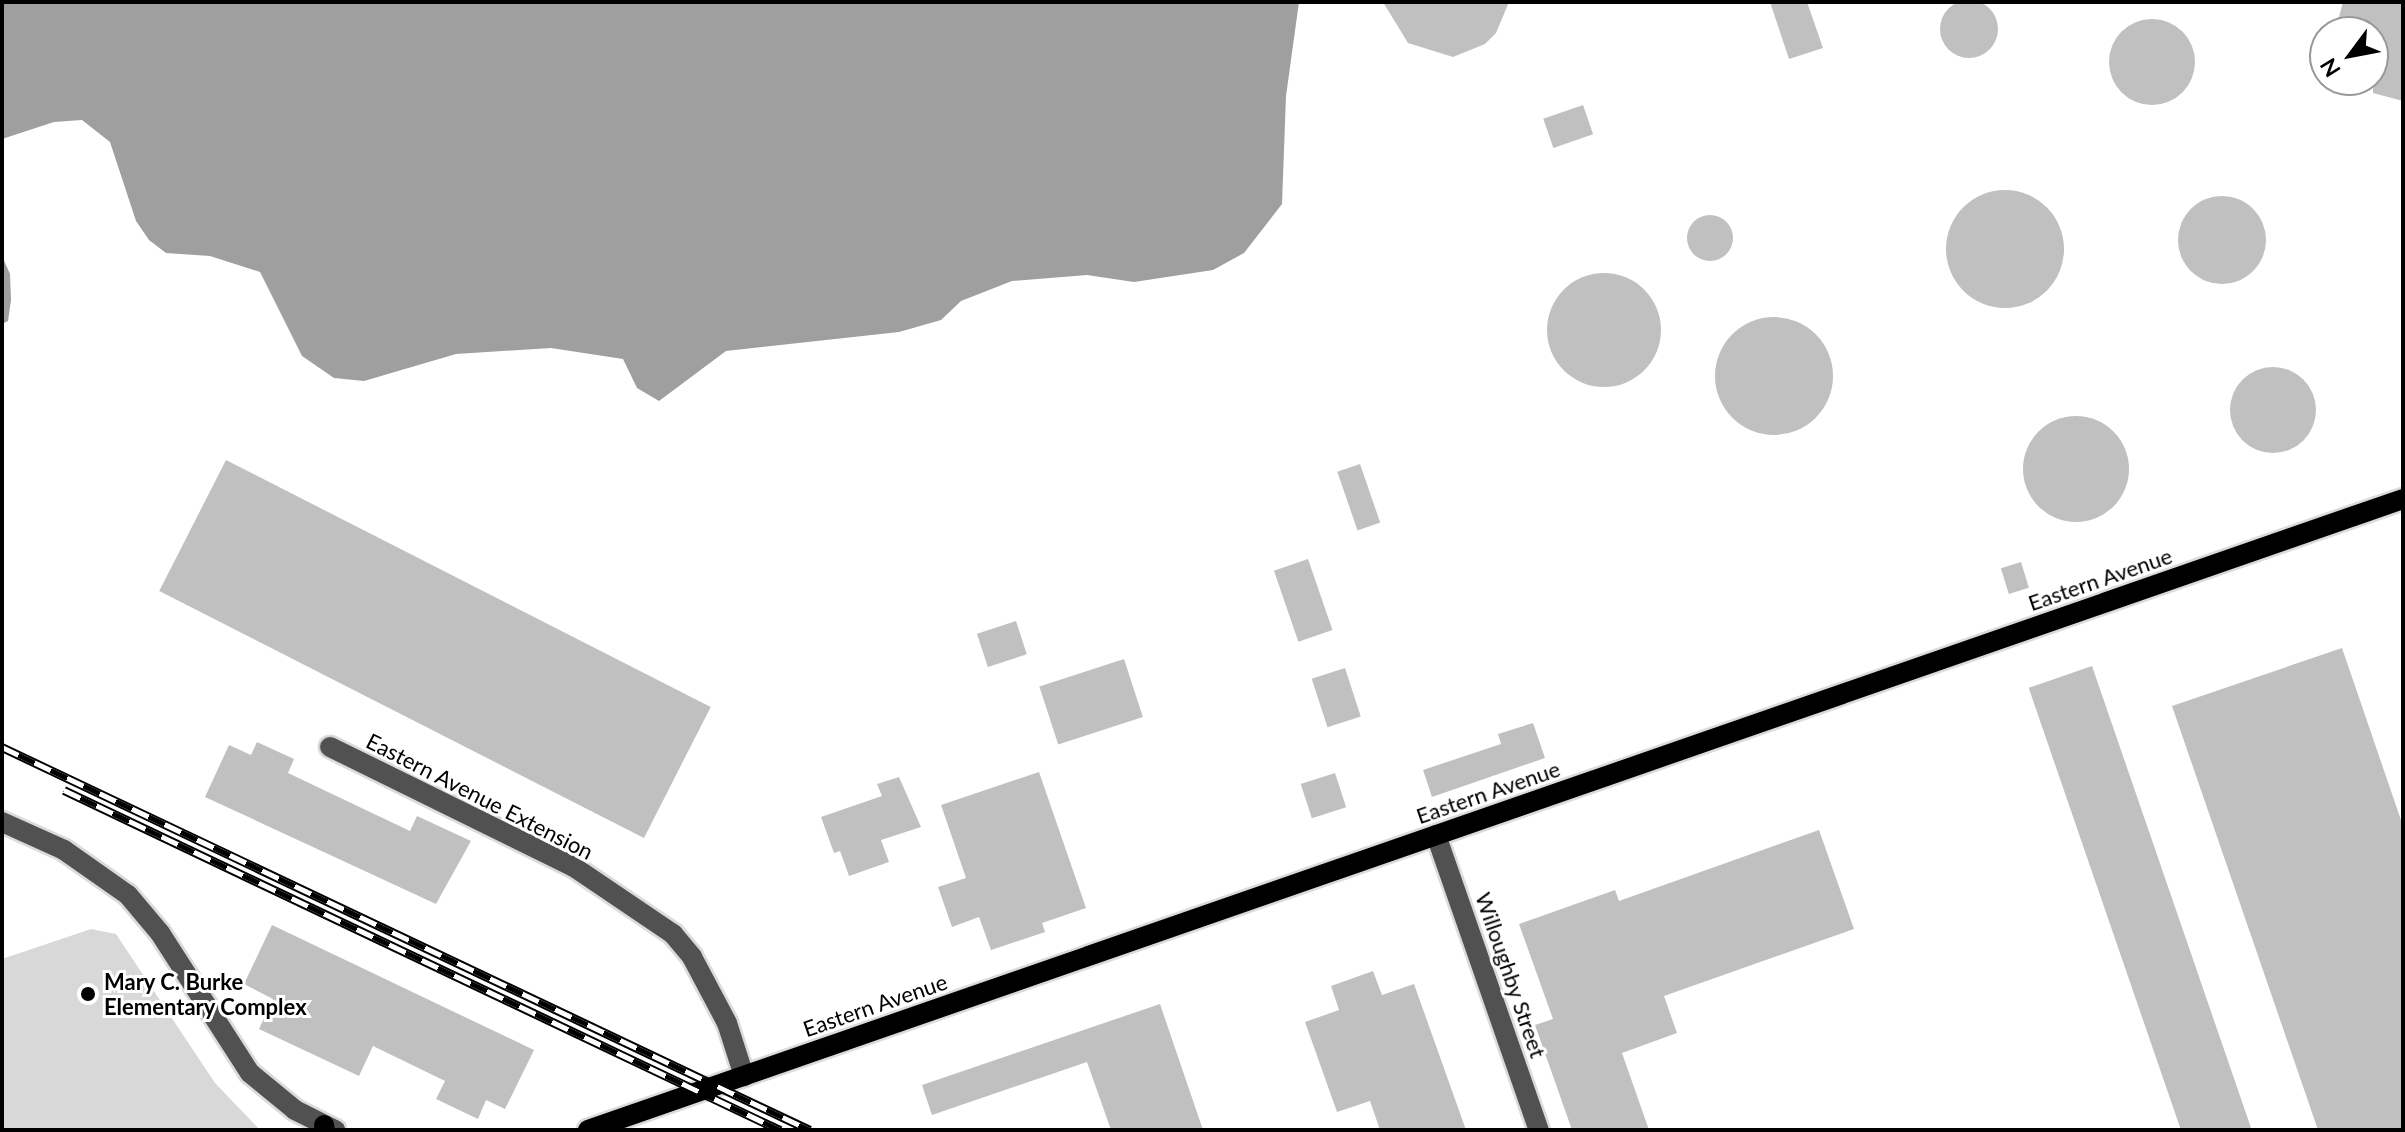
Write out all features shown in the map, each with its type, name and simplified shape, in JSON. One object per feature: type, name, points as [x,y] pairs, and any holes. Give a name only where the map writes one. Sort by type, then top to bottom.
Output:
[{"type":"main road","name":"Eastern Avenue","points":[[588,1130],[2403,499]]},
{"type":"street","name":"Eastern Avenue Extension","points":[[330,747],[574,867],[673,934],[692,957],[727,1023],[744,1076]]},
{"type":"street","points":[[2,822],[64,850],[128,895],[160,933],[250,1073],[295,1110],[328,1128]]},
{"type":"street","name":"Willoughby Street","points":[[1436,835],[1539,1130]]},
{"type":"shaded area","points":[[2,2],[1299,2],[1286,96],[1282,204],[1244,253],[1213,270],[1134,282],[1087,275],[1012,281],[961,301],[941,320],[899,332],[726,351],[659,401],[637,388],[623,359],[551,348],[456,354],[364,381],[334,378],[302,356],[260,272],[210,256],[166,253],[149,240],[136,221],[110,142],[82,120],[54,122],[2,139]]},
{"type":"shaded area","points":[[2,256],[10,274],[11,300],[8,321],[2,324]]},
{"type":"shaded area","name":"Mary C. Burke Elementary Complex","points":[[91,929],[116,934],[215,1083],[260,1130],[2,1130],[2,959]]},
{"type":"building","points":[[1969,0],[1980,2],[1989,9],[1996,18],[1996,40],[1989,49],[1980,56],[1969,58],[1958,56],[1949,49],[1942,40],[1940,29],[1942,18],[1949,9],[1958,2]]},
{"type":"building","points":[[1383,2],[1509,2],[1496,33],[1485,44],[1453,57],[1408,43]]},
{"type":"building","points":[[1770,2],[1807,2],[1823,48],[1789,59]]},
{"type":"building","points":[[2343,2],[2403,2],[2403,101],[2384,96],[2389,96],[2389,16],[2339,16]]},
{"type":"building","points":[[2152,19],[2169,22],[2183,31],[2192,45],[2195,62],[2192,79],[2183,93],[2169,102],[2152,105],[2135,102],[2121,93],[2112,79],[2109,62],[2112,45],[2121,31],[2135,22]]},
{"type":"building","points":[[1583,105],[1593,134],[1553,148],[1543,119]]},
{"type":"building","points":[[2005,190],[2028,194],[2047,207],[2060,226],[2064,249],[2060,272],[2047,291],[2028,304],[2005,308],[1982,304],[1963,291],[1950,272],[1946,249],[1950,226],[1963,207],[1982,194]]},
{"type":"building","points":[[2222,196],[2247,203],[2259,215],[2266,240],[2259,265],[2247,277],[2222,284],[2197,277],[2185,265],[2178,240],[2185,215],[2197,203]]},
{"type":"building","points":[[1710,215],[1726,222],[1733,238],[1726,254],[1710,261],[1694,254],[1687,238],[1694,222]]},
{"type":"building","points":[[1604,273],[1626,277],[1644,290],[1657,308],[1661,330],[1657,352],[1644,370],[1626,383],[1604,387],[1582,383],[1564,370],[1551,352],[1547,330],[1551,308],[1564,290],[1582,277]]},
{"type":"building","points":[[1774,317],[1797,321],[1816,334],[1829,353],[1833,376],[1829,399],[1816,418],[1797,431],[1774,435],[1751,431],[1732,418],[1719,399],[1715,376],[1719,353],[1732,334],[1751,321]]},
{"type":"building","points":[[2273,367],[2297,374],[2309,386],[2316,410],[2309,434],[2297,446],[2273,453],[2249,446],[2237,434],[2230,410],[2237,386],[2249,374]]},
{"type":"building","points":[[2076,416],[2096,420],[2113,432],[2125,449],[2129,469],[2125,489],[2113,506],[2096,518],[2076,522],[2056,518],[2039,506],[2027,489],[2023,469],[2027,449],[2039,432],[2056,420]]},
{"type":"building","points":[[226,460],[711,707],[644,838],[159,591]]},
{"type":"building","points":[[1360,464],[1380,523],[1357,530],[1337,472]]},
{"type":"building","points":[[1308,559],[1332,630],[1298,642],[1274,571]]},
{"type":"building","points":[[2021,562],[2029,588],[2009,594],[2001,568]]},
{"type":"building","points":[[1016,621],[1027,654],[988,667],[977,634]]},
{"type":"building","points":[[2342,648],[2403,826],[2403,1130],[2318,1130],[2172,706]]},
{"type":"building","points":[[1124,659],[1143,717],[1058,745],[1039,687]]},
{"type":"building","points":[[2092,666],[2252,1130],[2181,1130],[2029,688]]},
{"type":"building","points":[[1345,668],[1361,717],[1327,727],[1312,679]]},
{"type":"building","points":[[1533,723],[1545,758],[1432,797],[1423,770],[1501,744],[1498,734]]},
{"type":"building","points":[[257,742],[294,759],[288,773],[410,831],[417,816],[471,841],[436,904],[205,797],[229,745],[251,755]]},
{"type":"building","points":[[1039,772],[1086,908],[1042,923],[1045,932],[991,950],[979,917],[952,927],[938,887],[966,878],[941,805]]},
{"type":"building","points":[[1335,773],[1346,807],[1312,818],[1301,784]]},
{"type":"building","points":[[899,777],[921,827],[881,840],[889,862],[849,876],[840,851],[834,853],[821,817],[882,796],[877,784]]},
{"type":"building","points":[[1819,830],[1854,929],[1664,996],[1677,1033],[1622,1053],[1649,1130],[1572,1130],[1535,1025],[1553,1019],[1519,924],[1615,890],[1619,901]]},
{"type":"building","points":[[272,925],[534,1050],[505,1109],[486,1100],[478,1119],[436,1099],[445,1081],[373,1046],[359,1076],[259,1029],[273,999],[244,984]]},
{"type":"building","points":[[1373,971],[1382,995],[1414,984],[1466,1130],[1380,1130],[1370,1101],[1337,1112],[1305,1022],[1339,1010],[1331,986]]},
{"type":"building","points":[[1160,1004],[1203,1130],[1111,1130],[1087,1062],[932,1115],[922,1085]]},
{"type":"railway","points":[[2,747],[810,1130]]},
{"type":"railway","points":[[64,790],[780,1130]]},
{"type":"place","name":"Mary C. Burke Elementary Complex","points":[[88,994]]}]
